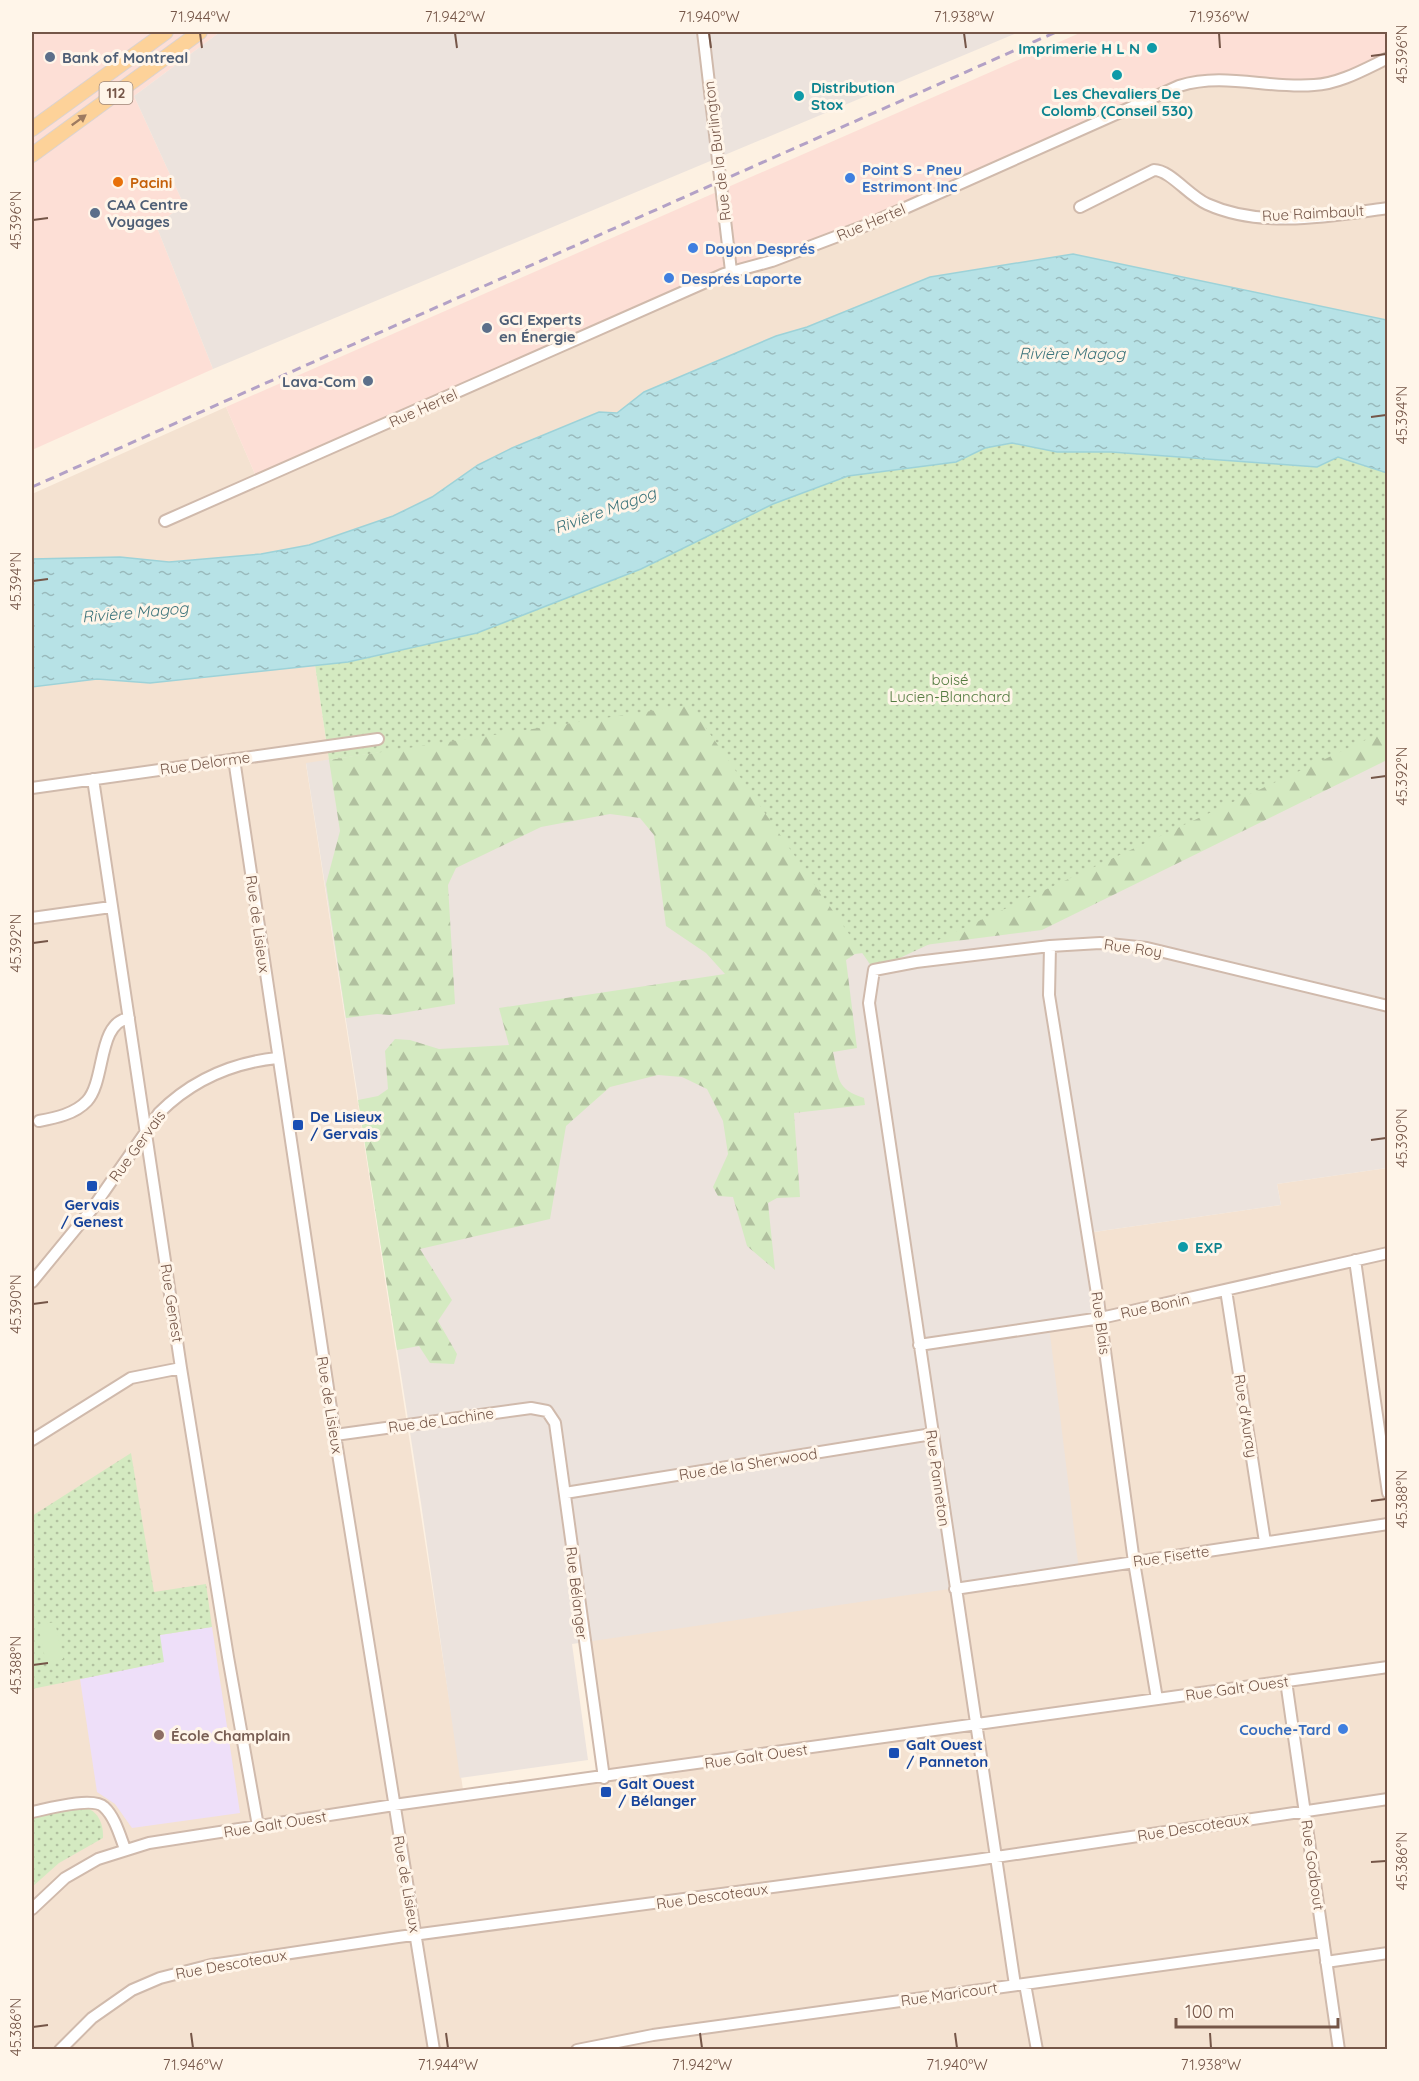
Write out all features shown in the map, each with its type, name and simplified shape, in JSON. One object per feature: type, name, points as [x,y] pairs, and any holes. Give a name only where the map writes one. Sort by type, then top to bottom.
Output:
[{"type":"main road","name":"112","points":[[32,129],[166,32]]},
{"type":"main road","name":"112","points":[[32,155],[200,32]]},
{"type":"street","name":"Rue de la Burlington","points":[[703,32],[731,271]]},
{"type":"street","name":"Rue Hertel","points":[[165,521],[731,271],[772,261],[867,225],[1191,83],[1213,79],[1319,85],[1356,73],[1388,58]]},
{"type":"street","name":"Rue Raimbault","points":[[1080,207],[1154,170],[1166,173],[1186,192],[1207,204],[1252,217],[1309,217],[1388,208]]},
{"type":"street","name":"Rue Delorme","points":[[32,788],[378,739]]},
{"type":"street","name":"Rue de Lisieux","points":[[234,759],[335,1435],[434,2049]]},
{"type":"street","name":"Rue Genest","points":[[93,779],[182,1368],[228,1658],[258,1826]]},
{"type":"street","points":[[32,918],[111,907]]},
{"type":"street","name":"Rue Roy","points":[[874,970],[916,962],[1050,946],[1100,943],[1147,948],[1388,1006]]},
{"type":"street","name":"Rue Blais","points":[[1050,946],[1050,995],[1101,1318],[1134,1562],[1156,1699]]},
{"type":"street","name":"Rue Panneton","points":[[874,970],[869,1003],[994,1857],[1020,1985],[1037,2049]]},
{"type":"street","points":[[39,1121],[57,1118],[86,1102],[93,1093],[111,1028],[120,1020],[129,1018]]},
{"type":"street","name":"Rue Gervais","points":[[32,1282],[92,1209],[146,1132],[172,1100],[204,1079],[243,1064],[278,1058]]},
{"type":"street","name":"Rue Bonin","points":[[920,1345],[1101,1318],[1388,1253]]},
{"type":"street","points":[[1355,1260],[1388,1493]]},
{"type":"street","name":"Rue d'Auray","points":[[1226,1290],[1265,1542]]},
{"type":"street","points":[[32,1440],[131,1378],[182,1368]]},
{"type":"street","name":"Rue de Lachine","points":[[335,1435],[531,1408],[547,1411]]},
{"type":"street","name":"Rue Bélanger","points":[[547,1411],[555,1423],[604,1778]]},
{"type":"street","name":"Rue de la Sherwood","points":[[565,1493],[932,1434]]},
{"type":"street","name":"Rue Fisette","points":[[955,1589],[1388,1524]]},
{"type":"street","name":"Rue Galt Ouest","points":[[32,1909],[65,1878],[98,1859],[125,1849],[394,1805],[604,1778],[1388,1667]]},
{"type":"street","name":"Rue Godbout","points":[[1286,1681],[1339,2049]]},
{"type":"street","name":"Rue Descoteaux","points":[[60,2049],[109,2005],[132,1990],[160,1978],[211,1965],[416,1934],[994,1857],[1388,1799]]},
{"type":"street","points":[[32,1812],[87,1802],[104,1806],[125,1849]]},
{"type":"street","name":"Rue Maricourt","points":[[577,2049],[653,2035],[1323,1943]]},
{"type":"street","points":[[1326,1962],[1388,1953]]},
{"type":"shaded area","points":[[32,32],[220,32],[134,96],[184,205],[156,225],[213,369],[32,450]]},
{"type":"shaded area","points":[[220,32],[1019,32],[213,369],[156,225],[184,205],[134,96]]},
{"type":"shaded area","points":[[1082,32],[1387,32],[1387,58],[1333,81],[1202,80],[867,225],[752,266],[258,481],[226,407]]},
{"type":"shaded area","points":[[1387,58],[1387,320],[1073,254],[930,277],[807,327],[776,336],[644,392],[617,413],[599,412],[512,448],[478,465],[432,497],[393,516],[349,533],[309,545],[261,554],[169,562],[120,557],[32,559],[32,494],[226,407],[258,481],[724,274],[1180,86]]},
{"type":"shaded area","points":[[315,665],[329,760],[306,764],[464,1796],[603,1777],[583,1643],[1049,1326],[1087,1233],[1281,1205],[1277,1184],[1387,1168],[1387,2049],[32,2049],[32,687],[97,679],[150,683]]},
{"type":"shaded area","points":[[690,705],[1387,730],[1387,1168],[1277,1184],[1281,1205],[1087,1233],[1101,1318],[1049,1326],[1079,1570],[572,1644],[588,1760],[460,1778],[421,1503],[306,763]]},
{"type":"shaded area","name":"École Champlain","points":[[212,1627],[240,1813],[132,1828],[115,1804],[97,1792],[80,1679],[163,1662],[159,1635]]},
{"type":"green space","name":"boisé Lucien-Blanchard","points":[[1012,443],[1057,452],[1111,452],[1387,473],[1387,760],[1042,930],[855,954],[846,960],[857,1048],[833,1052],[843,1087],[864,1098],[865,1105],[794,1113],[800,1197],[777,1198],[768,1203],[775,1270],[747,1246],[733,1197],[718,1196],[713,1187],[728,1154],[723,1121],[707,1089],[682,1077],[658,1075],[610,1087],[566,1126],[550,1219],[420,1249],[452,1300],[438,1321],[457,1354],[454,1364],[430,1363],[419,1346],[397,1350],[358,1100],[378,1096],[388,1089],[385,1051],[395,1039],[410,1040],[439,1049],[509,1045],[499,1008],[725,974],[706,953],[666,926],[654,835],[640,818],[610,814],[541,827],[456,868],[448,885],[455,1004],[390,1015],[377,1014],[346,1018],[326,884],[340,831],[329,760],[379,752],[315,665],[349,662],[477,633],[641,569],[773,504],[956,462]]},
{"type":"green space","name":"boisé Lucien-Blanchard","points":[[1014,443],[1057,452],[1111,452],[1317,467],[1338,457],[1387,473],[1387,730],[874,970],[690,705],[329,760],[315,665],[349,662],[477,633],[641,569],[773,504],[848,476],[956,462],[985,448]]},
{"type":"green space","points":[[131,1453],[154,1592],[206,1584],[212,1627],[160,1635],[164,1662],[32,1689],[32,1516]]},
{"type":"green space","points":[[55,1622],[63,1659],[46,1663],[38,1625]]},
{"type":"green space","points":[[85,1808],[97,1815],[103,1838],[59,1863],[32,1887],[32,1817]]},
{"type":"water","name":"Rivière Magog","points":[[1073,254],[1387,320],[1387,473],[1338,457],[1317,467],[1111,452],[1057,452],[1012,443],[985,448],[956,462],[848,476],[773,504],[641,569],[477,633],[348,662],[150,683],[97,679],[32,687],[32,559],[120,557],[169,562],[261,554],[309,545],[393,516],[432,497],[478,465],[512,448],[599,412],[617,413],[644,392],[776,336],[807,327],[930,277]]},
{"type":"railway","points":[[32,487],[1056,32]]},
{"type":"place","name":"Imprimerie H L N","points":[[1152,48]]},
{"type":"place","name":"Bank of Montreal","points":[[50,57]]},
{"type":"place","name":"Les Chevaliers De Colomb (Conseil 530)","points":[[1117,75]]},
{"type":"place","name":"Distribution Stox","points":[[799,96]]},
{"type":"place","name":"Point S - Pneu Estrimont Inc","points":[[850,178]]},
{"type":"place","name":"Pacini","points":[[118,182]]},
{"type":"place","name":"CAA Centre Voyages","points":[[95,213]]},
{"type":"place","name":"Doyon Després","points":[[693,248]]},
{"type":"place","name":"Després Laporte","points":[[669,278]]},
{"type":"place","name":"GCI Experts en Énergie","points":[[487,328]]},
{"type":"place","name":"Lava-Com","points":[[368,381]]},
{"type":"place","name":"De Lisieux / Gervais","points":[[298,1125]]},
{"type":"place","name":"Gervais / Genest","points":[[92,1186]]},
{"type":"place","name":"EXP","points":[[1183,1247]]},
{"type":"place","name":"Couche-Tard","points":[[1343,1729]]},
{"type":"place","name":"École Champlain","points":[[159,1735]]},
{"type":"place","name":"Galt Ouest / Panneton","points":[[894,1753]]},
{"type":"place","name":"Galt Ouest / Bélanger","points":[[606,1792]]}]
